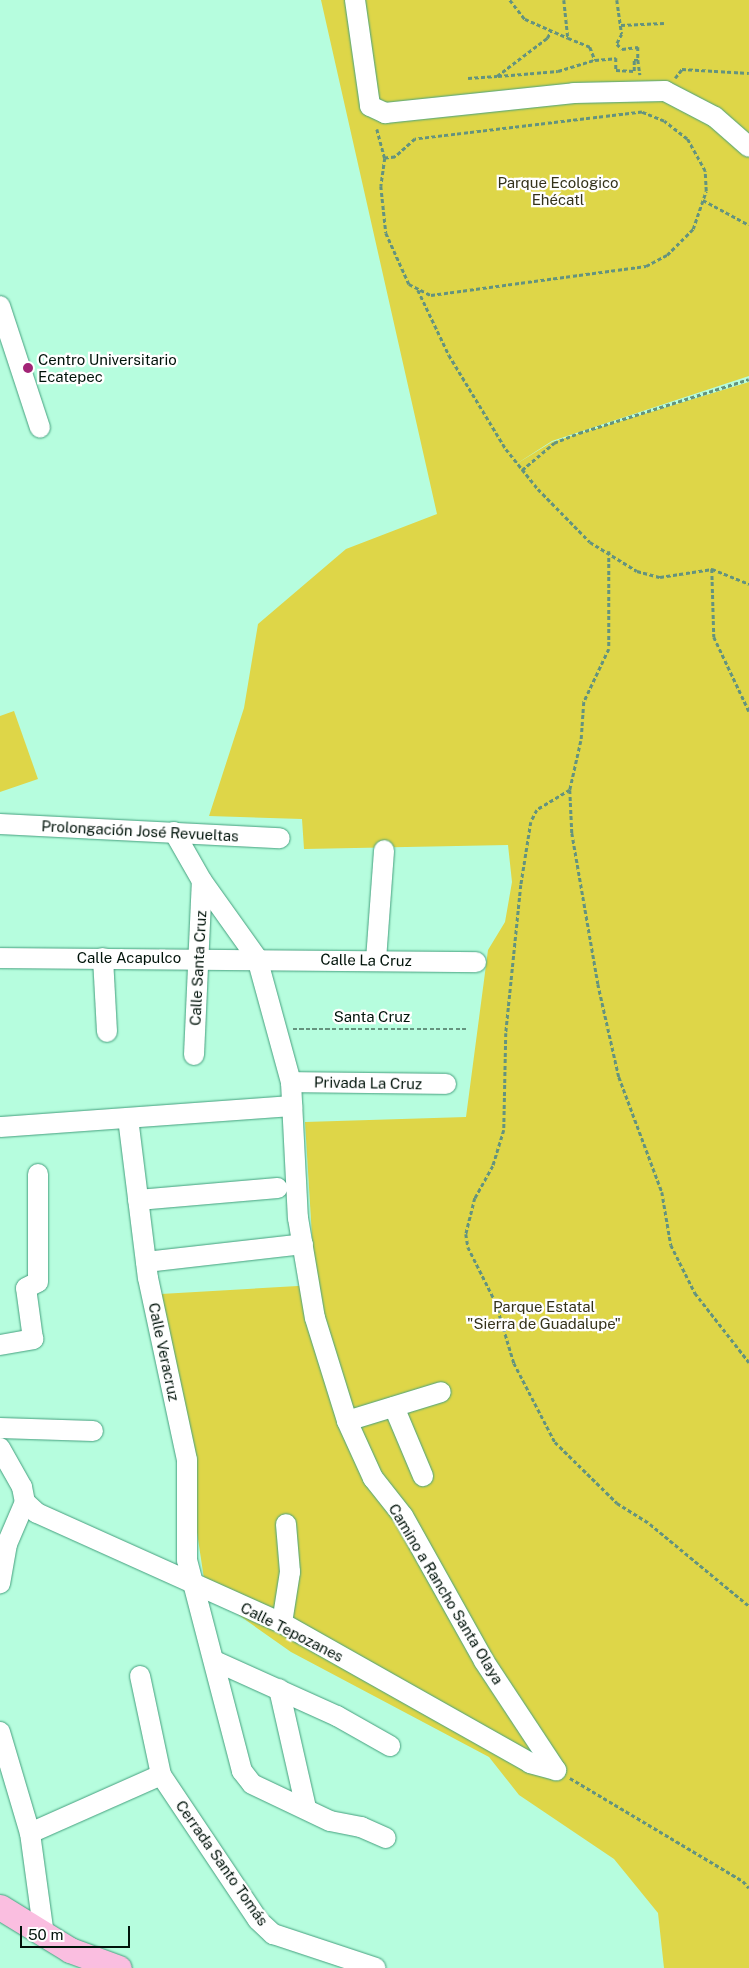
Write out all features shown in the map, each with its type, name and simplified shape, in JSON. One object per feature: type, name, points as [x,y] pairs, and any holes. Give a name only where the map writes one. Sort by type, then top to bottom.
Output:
[{"type":"main road","points":[[0,1907],[44,1935],[119,1968]]},
{"type":"street","points":[[355,0],[370,106],[385,113],[404,114],[574,93],[641,89],[665,91],[715,117],[749,147]]},
{"type":"street","points":[[0,306],[40,428]]},
{"type":"street","name":"Prolongación José Revueltas","points":[[0,824],[280,838]]},
{"type":"street","name":"Camino a Rancho Santa Olaya","points":[[174,832],[202,881],[257,958],[291,1082],[303,1244],[315,1318],[347,1421],[372,1478],[403,1516],[484,1661],[556,1770]]},
{"type":"street","points":[[376,960],[384,850]]},
{"type":"street","name":"Calle Santa Cruz","points":[[194,1055],[202,881]]},
{"type":"street","name":"Calle Acapulco","points":[[0,958],[257,958]]},
{"type":"street","points":[[103,958],[107,1032]]},
{"type":"street","name":"Calle La Cruz","points":[[257,958],[476,962]]},
{"type":"street","name":"Privada La Cruz","points":[[291,1082],[446,1084]]},
{"type":"street","points":[[0,1127],[292,1106]]},
{"type":"street","name":"Calle Veracruz","points":[[128,1118],[146,1262],[187,1460],[187,1560],[196,1585],[242,1771],[252,1784],[330,1821],[361,1827],[386,1838]]},
{"type":"street","points":[[0,1345],[33,1339],[26,1288],[38,1282],[38,1174]]},
{"type":"street","points":[[138,1200],[277,1188]]},
{"type":"street","points":[[146,1262],[303,1244]]},
{"type":"street","points":[[347,1421],[440,1392]]},
{"type":"street","points":[[394,1407],[423,1476]]},
{"type":"street","points":[[0,1428],[93,1431]]},
{"type":"street","points":[[0,1448],[22,1487],[25,1502],[7,1544],[0,1583]]},
{"type":"street","name":"Calle Tepozanes","points":[[25,1502],[36,1513],[282,1623],[530,1763],[556,1770]]},
{"type":"street","points":[[282,1623],[290,1572],[286,1524]]},
{"type":"street","points":[[215,1661],[279,1689],[390,1746]]},
{"type":"street","name":"Cerrada Santo Tomás","points":[[140,1676],[161,1775],[258,1920],[273,1934],[376,1968]]},
{"type":"street","points":[[279,1689],[306,1808]]},
{"type":"street","points":[[0,1732],[30,1833],[44,1935]]},
{"type":"street","points":[[30,1833],[161,1775]]},
{"type":"path","points":[[510,0],[525,19],[590,47],[595,60]]},
{"type":"path","points":[[564,0],[568,38]]},
{"type":"path","points":[[618,0],[620,26],[617,44],[622,49],[638,48],[641,89]]},
{"type":"path","points":[[620,26],[664,23]]},
{"type":"path","points":[[497,76],[547,38],[552,30]]},
{"type":"path","points":[[468,78],[558,71],[595,60],[616,58],[616,70],[634,71],[634,60],[638,60]]},
{"type":"path","points":[[665,91],[682,69],[749,73]]},
{"type":"path","points":[[370,106],[385,158],[381,186],[386,234],[400,270],[418,290],[449,355],[522,470],[590,542],[609,551],[637,571],[660,577],[712,569],[749,584]]},
{"type":"path","points":[[385,158],[396,158],[415,139],[642,112],[679,131],[697,153],[705,171],[703,200],[693,229],[667,255],[646,266],[431,295],[418,290]]},
{"type":"path","points":[[703,200],[749,225]]},
{"type":"path","points":[[522,470],[554,443],[579,433],[749,379]]},
{"type":"path","points":[[609,551],[609,649],[584,702],[581,741],[570,790],[572,833],[598,984],[619,1077],[662,1192],[671,1245],[695,1293],[749,1362]]},
{"type":"path","points":[[712,569],[714,637],[749,712]]},
{"type":"path","points":[[570,790],[537,810],[532,822],[521,884],[506,1033],[504,1130],[493,1166],[475,1198],[466,1234],[468,1247],[496,1303],[514,1363],[555,1442],[617,1503],[650,1524],[749,1606]]},
{"type":"path","name":"Santa Cruz","points":[[276,1028],[469,1029]]},
{"type":"path","points":[[556,1770],[743,1881],[749,1888]]},
{"type":"green space","name":"Parque Estatal \"Sierra de Guadalupe\"","points":[[321,0],[749,0],[749,376],[552,441],[513,466],[552,442],[749,382],[749,1968],[664,1968],[658,1913],[614,1859],[519,1795],[489,1757],[291,1652],[206,1592],[161,1294],[315,1285],[305,1122],[466,1117],[488,950],[505,922],[512,882],[508,845],[304,849],[302,819],[209,816],[244,708],[258,624],[346,549],[437,514]]},
{"type":"green space","points":[[14,711],[38,779],[0,792],[0,716]]},
{"type":"place","name":"Centro Universitario Ecatepec","points":[[28,368]]},
{"type":"park label","name":"Parque Ecologico Ehécatl","points":[[558,190]]}]
